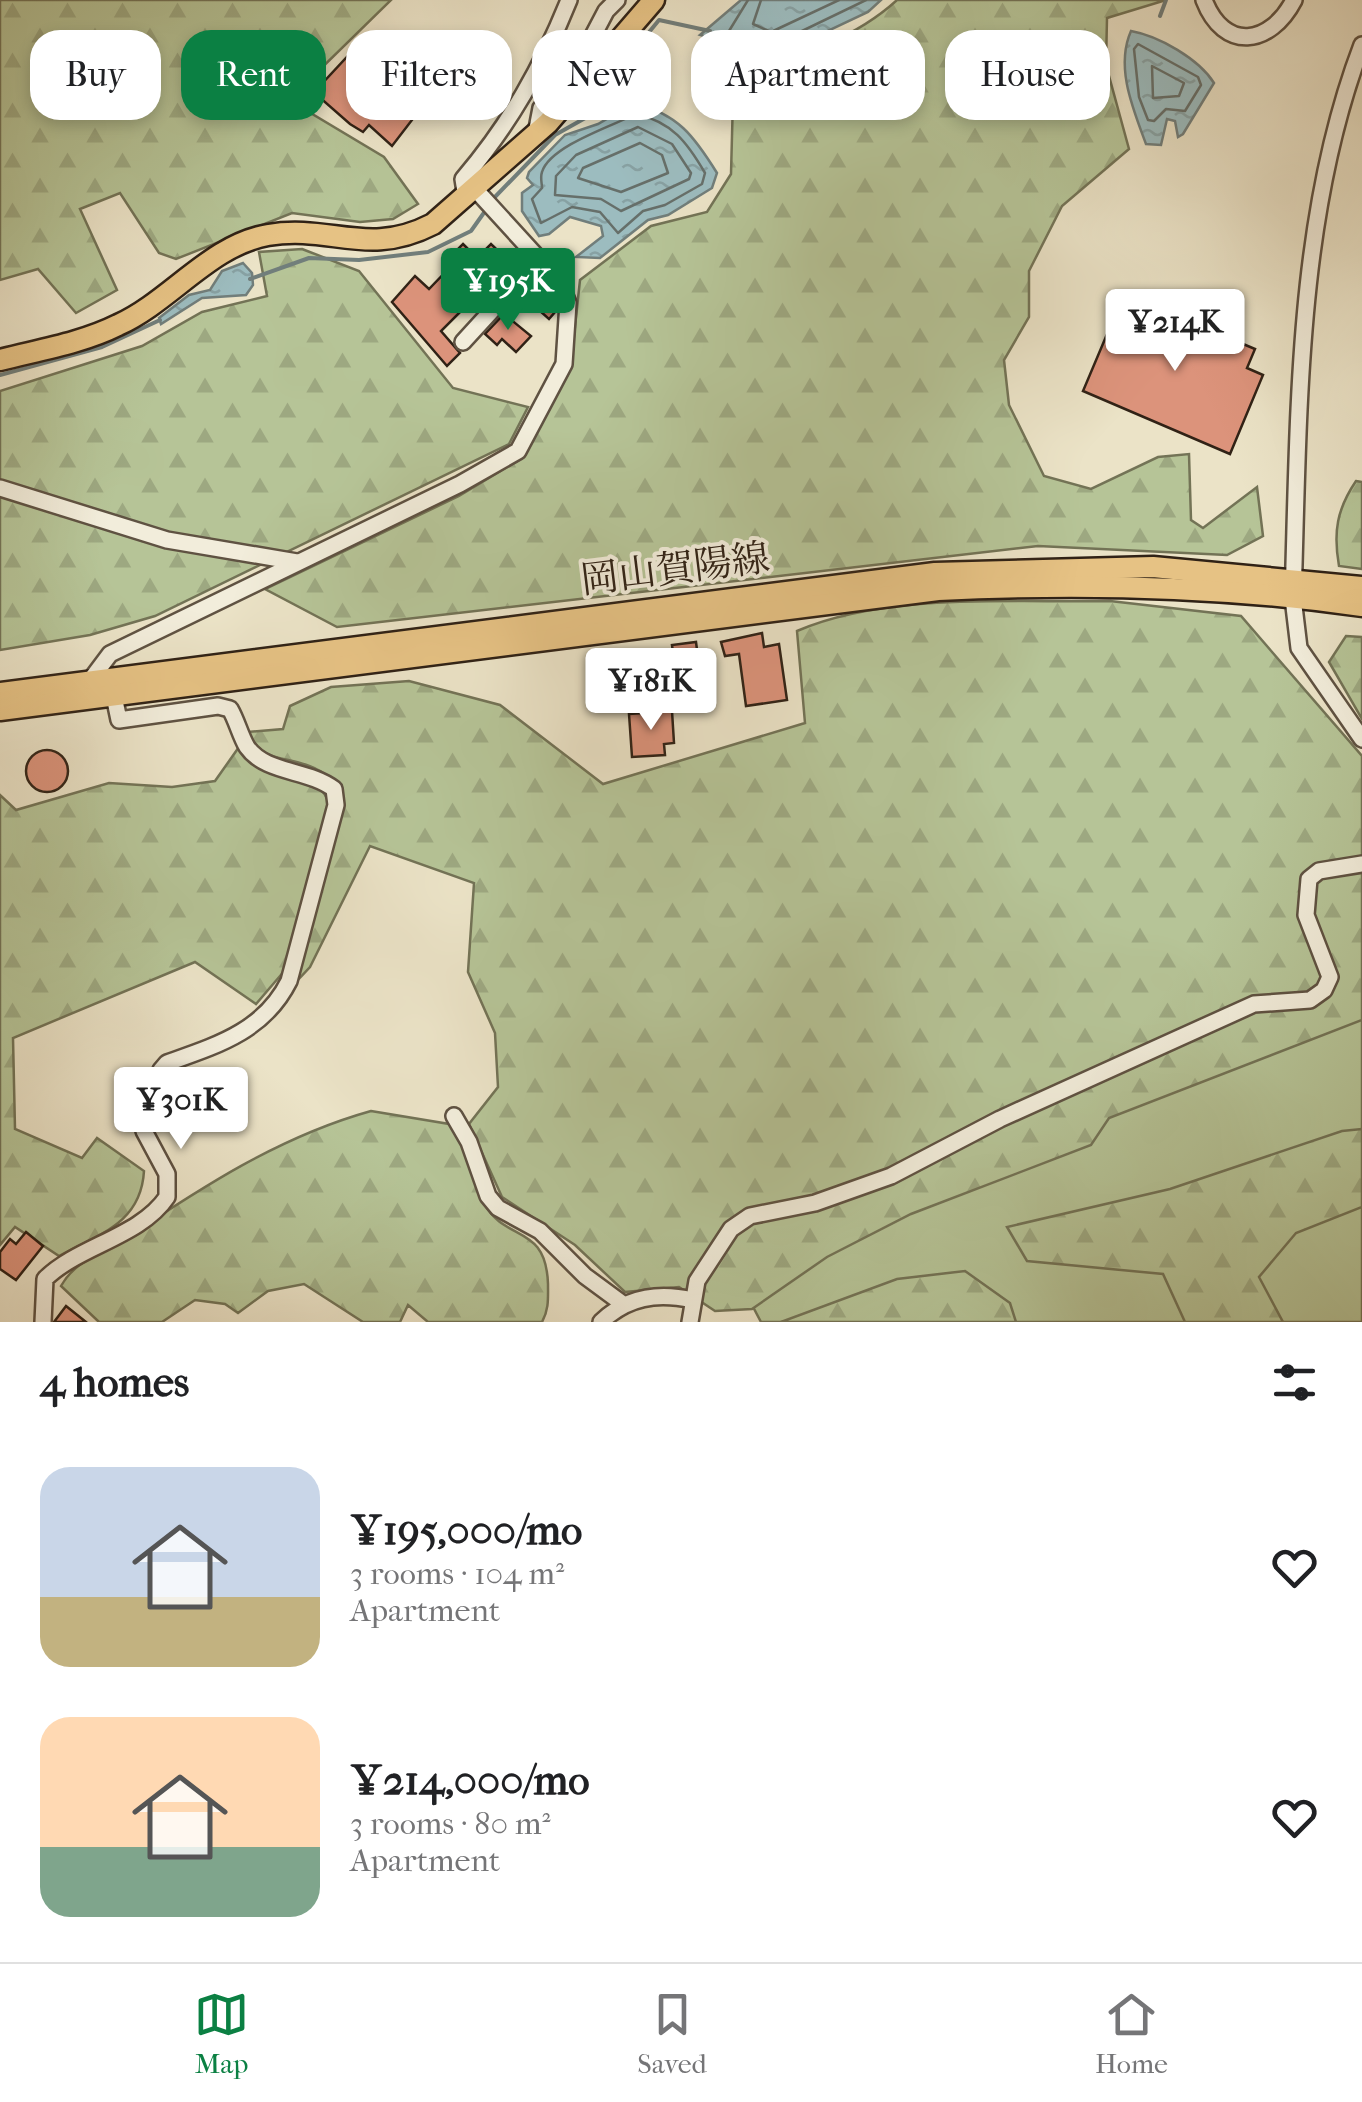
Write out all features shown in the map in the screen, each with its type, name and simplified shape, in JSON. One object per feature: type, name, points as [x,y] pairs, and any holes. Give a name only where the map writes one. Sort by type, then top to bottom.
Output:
[{"type":"main road","points":[[0,360],[118,326],[248,240],[290,232],[376,242],[396,239],[481,200],[654,0]]},
{"type":"main road","name":"岡山賀陽線","points":[[0,693],[935,573],[1153,567],[1293,588],[1362,606]]},
{"type":"main road","name":"岡山賀陽線","points":[[0,710],[938,590],[1046,585],[1362,588]]},
{"type":"street","points":[[90,682],[110,654],[518,450],[564,364],[568,302],[555,270],[539,259],[463,179],[498,138],[543,65],[569,0]]},
{"type":"street","points":[[536,134],[541,108],[574,72],[606,11],[618,0]]},
{"type":"street","points":[[1204,0],[1216,21],[1234,34],[1261,37],[1282,24],[1294,0]]},
{"type":"street","points":[[1362,45],[1324,177],[1310,280],[1293,588],[1299,648],[1362,739]]},
{"type":"street","points":[[463,342],[539,259]]},
{"type":"street","points":[[0,488],[166,540],[297,562]]},
{"type":"street","points":[[43,1322],[45,1279],[64,1263],[141,1220],[167,1196],[167,1174],[144,1131],[161,1070],[168,1063],[248,1030],[278,1003],[289,981],[336,806],[334,789],[322,780],[262,762],[248,748],[230,710],[218,706],[119,720],[114,696]]},
{"type":"street","points":[[690,1322],[697,1281],[731,1229],[750,1216],[815,1204],[891,1176],[1000,1119],[1254,1004],[1310,1000],[1324,990],[1330,977],[1306,915],[1308,880],[1319,871],[1362,864]]},
{"type":"street","points":[[454,1116],[469,1142],[488,1196],[498,1208],[540,1232],[585,1276],[623,1304]]},
{"type":"street","points":[[601,1322],[623,1304],[674,1296],[692,1300]]},
{"type":"green space","points":[[0,0],[391,0],[360,30],[346,30],[346,44],[326,64],[326,30],[181,30],[181,120],[322,120],[384,157],[418,204],[393,219],[360,222],[292,213],[176,259],[159,253],[120,193],[80,209],[117,290],[76,313],[38,269],[0,280]]},
{"type":"green space","points":[[897,0],[1166,0],[1107,18],[1107,30],[945,30],[945,120],[1110,120],[1110,80],[1129,149],[1062,206],[1029,271],[1029,317],[1004,360],[1009,405],[1044,476],[1091,489],[1158,457],[1189,454],[1191,520],[1203,528],[1257,487],[1263,536],[1227,555],[1038,546],[337,627],[265,589],[459,496],[524,457],[571,364],[580,280],[651,226],[707,212],[731,174],[732,120],[925,120],[925,30],[854,30]]},
{"type":"green space","points":[[302,249],[359,271],[453,388],[528,407],[509,444],[155,616],[90,635],[0,650],[0,391],[142,346],[202,312],[267,296],[259,252]]},
{"type":"green space","points":[[1356,481],[1362,482],[1362,569],[1339,566],[1337,554],[1341,511]]},
{"type":"green space","points":[[1110,601],[1241,616],[1362,756],[1362,859],[1355,870],[1362,872],[1362,1020],[1109,1118],[1091,1145],[911,1214],[827,1257],[752,1309],[715,1311],[679,1287],[625,1292],[575,1245],[502,1197],[469,1124],[498,1087],[495,1033],[468,972],[474,883],[370,846],[310,967],[294,984],[338,786],[318,770],[269,755],[253,743],[247,732],[283,729],[290,706],[331,687],[409,681],[500,705],[603,784],[805,723],[797,631],[870,610],[910,605]]},
{"type":"green space","points":[[1346,636],[1362,637],[1362,719],[1329,662]]},
{"type":"green space","points":[[239,747],[264,770],[320,788],[331,809],[286,969],[256,1004],[195,962],[13,1038],[15,1129],[82,1158],[97,1138],[144,1171],[141,1189],[127,1215],[89,1241],[59,1256],[15,1227],[0,1245],[0,795],[16,810],[109,783],[172,787],[215,781]]},
{"type":"green space","points":[[1362,870],[1362,1322],[761,1322],[742,1286]]},
{"type":"green space","points":[[371,1111],[449,1124],[484,1203],[503,1224],[540,1251],[548,1284],[542,1322],[428,1322],[408,1305],[400,1322],[363,1322],[304,1284],[268,1291],[238,1313],[225,1304],[195,1300],[162,1322],[99,1322],[61,1286],[80,1265],[241,1166],[304,1135]]},
{"type":"green space","points":[[1362,1129],[1362,1207],[1296,1233],[1259,1277],[1283,1322],[1185,1322],[1163,1274],[1027,1261],[1007,1227],[1170,1189],[1342,1131]]},
{"type":"green space","points":[[965,1271],[1010,1303],[1016,1322],[781,1322],[897,1279]]},
{"type":"water","points":[[741,0],[881,0],[868,12],[830,30],[706,30]]},
{"type":"water","points":[[1131,31],[1177,50],[1199,65],[1214,83],[1183,134],[1178,137],[1175,121],[1167,119],[1161,145],[1146,144],[1131,102],[1125,59]]},
{"type":"water","points":[[671,118],[692,137],[717,173],[712,188],[668,215],[648,220],[600,258],[576,257],[603,236],[601,226],[570,217],[549,234],[539,236],[522,211],[522,193],[533,185],[527,178],[529,172],[565,135],[605,120]]},
{"type":"water","points":[[243,263],[252,273],[253,285],[246,295],[202,298],[161,324],[159,318],[189,295],[210,290],[222,271]]},
{"type":"building","points":[[346,58],[346,120],[412,120],[392,146],[369,125],[363,132],[350,124],[326,103],[326,79]]},
{"type":"building","points":[[463,244],[477,258],[491,244],[513,265],[478,294],[486,301],[477,310],[469,303],[441,331],[460,353],[447,366],[392,302],[415,276],[429,289],[455,262],[450,257]]},
{"type":"building","points":[[541,274],[549,285],[539,296],[555,312],[549,319],[522,295]]},
{"type":"building","points":[[1124,294],[1255,349],[1247,368],[1263,375],[1230,454],[1083,391]]},
{"type":"building","points":[[504,314],[531,336],[516,352],[502,339],[497,345],[485,334]]},
{"type":"building","points":[[762,633],[764,647],[779,644],[787,700],[746,706],[739,654],[725,656],[721,642]]},
{"type":"building","points":[[696,642],[701,681],[677,685],[672,645]]},
{"type":"building","points":[[672,711],[674,743],[664,744],[665,755],[632,757],[629,714]]},
{"type":"building","points":[[47,750],[62,756],[68,771],[62,786],[47,792],[32,786],[26,771],[32,756]]},
{"type":"building","points":[[26,1232],[43,1246],[16,1280],[0,1269],[0,1252],[10,1239],[16,1244]]},
{"type":"building","points":[[66,1306],[86,1322],[54,1322]]},
{"type":"waterway","points":[[1160,16],[1166,0]]},
{"type":"waterway","points":[[493,199],[555,135],[587,117],[609,81],[659,20],[705,30]]},
{"type":"waterway","points":[[250,279],[309,258],[359,260],[428,252],[471,231],[488,207]]},
{"type":"waterway","points":[[0,375],[102,347],[160,320]]}]
